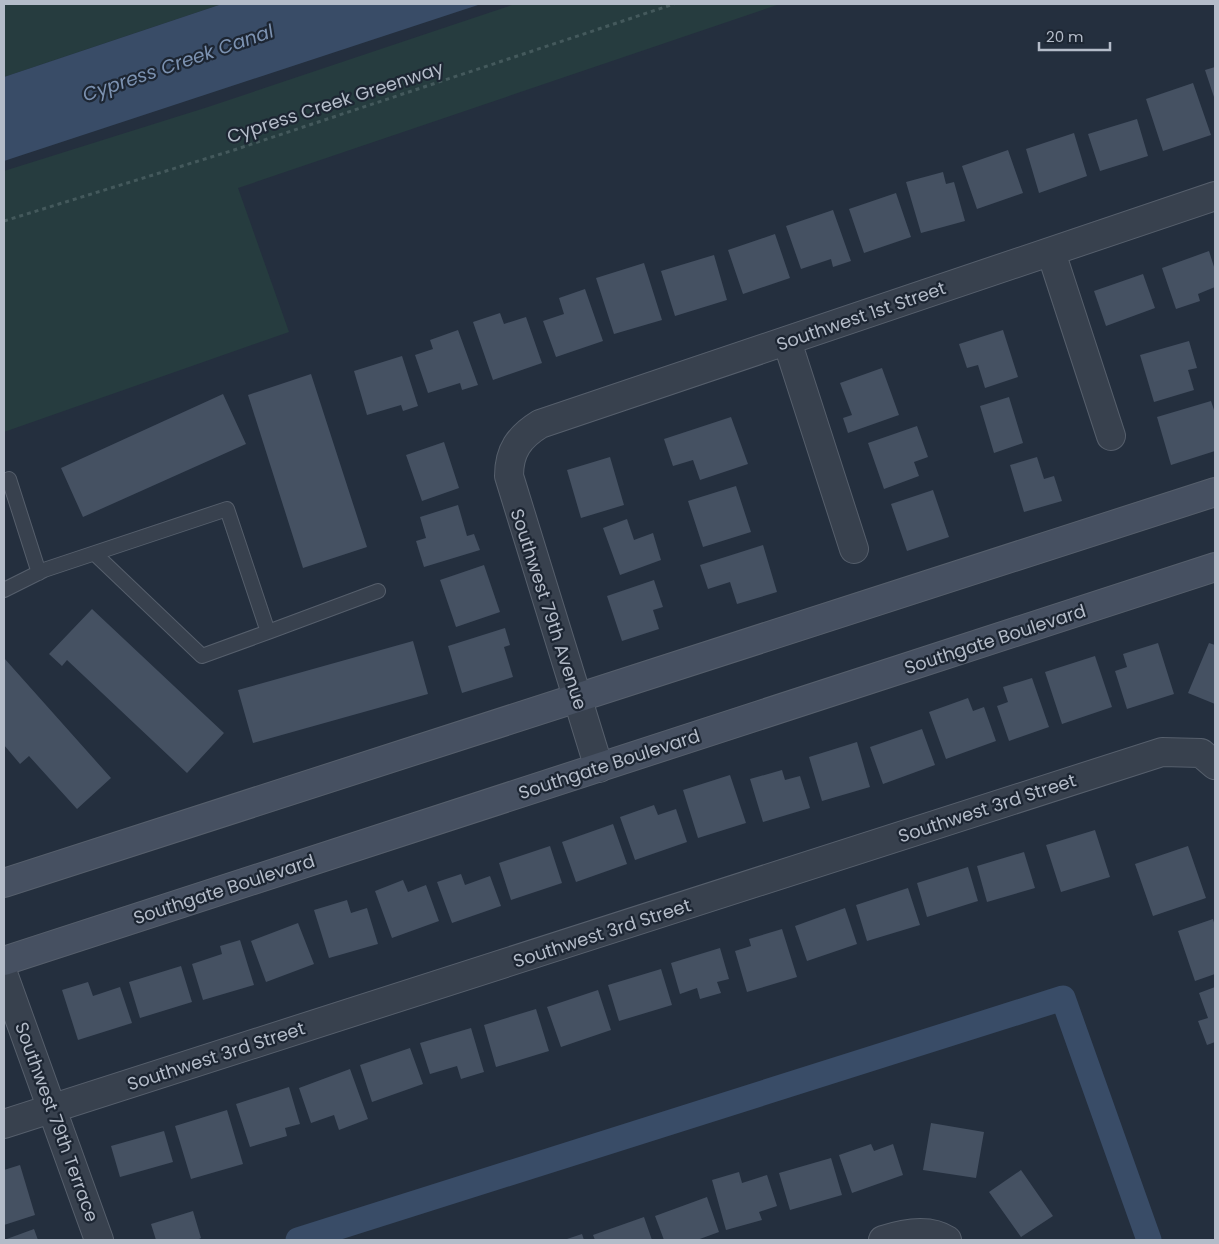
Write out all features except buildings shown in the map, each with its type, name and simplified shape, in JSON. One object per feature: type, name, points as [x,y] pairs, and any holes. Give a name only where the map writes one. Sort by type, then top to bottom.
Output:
[{"type":"main road","points":[[4,883],[578,696],[1215,492]]},
{"type":"main road","name":"Southgate Boulevard","points":[[4,961],[1215,567]]},
{"type":"street","name":"Southwest 1st Street","points":[[514,448],[528,431],[540,424],[1215,196]]},
{"type":"street","points":[[1051,252],[1111,436]]},
{"type":"street","points":[[787,341],[854,549]]},
{"type":"street","name":"Southwest 79th Avenue","points":[[514,448],[509,466],[512,488],[599,768]]},
{"type":"street","name":"Southwest 3rd Street","points":[[4,1124],[1162,752],[1208,759]]},
{"type":"street","name":"Southwest 79th Terrace","points":[[4,976],[99,1240]]},
{"type":"street","points":[[883,1240],[903,1234],[942,1237]]},
{"type":"lane","points":[[8,479],[39,573]]},
{"type":"lane","points":[[4,590],[39,573],[227,509],[268,632]]},
{"type":"lane","points":[[94,554],[202,656],[378,591]]},
{"type":"path","name":"Cypress Creek Greenway","points":[[4,221],[262,141],[674,4]]},
{"type":"green space","points":[[4,4],[222,4],[4,77]]},
{"type":"green space","points":[[515,4],[780,4],[238,188],[289,332],[4,432],[4,171],[208,107]]},
{"type":"water","name":"Cypress Creek Canal","points":[[222,4],[481,4],[4,161],[4,77]]},
{"type":"waterway","points":[[298,1240],[1063,998],[1149,1240]]}]
